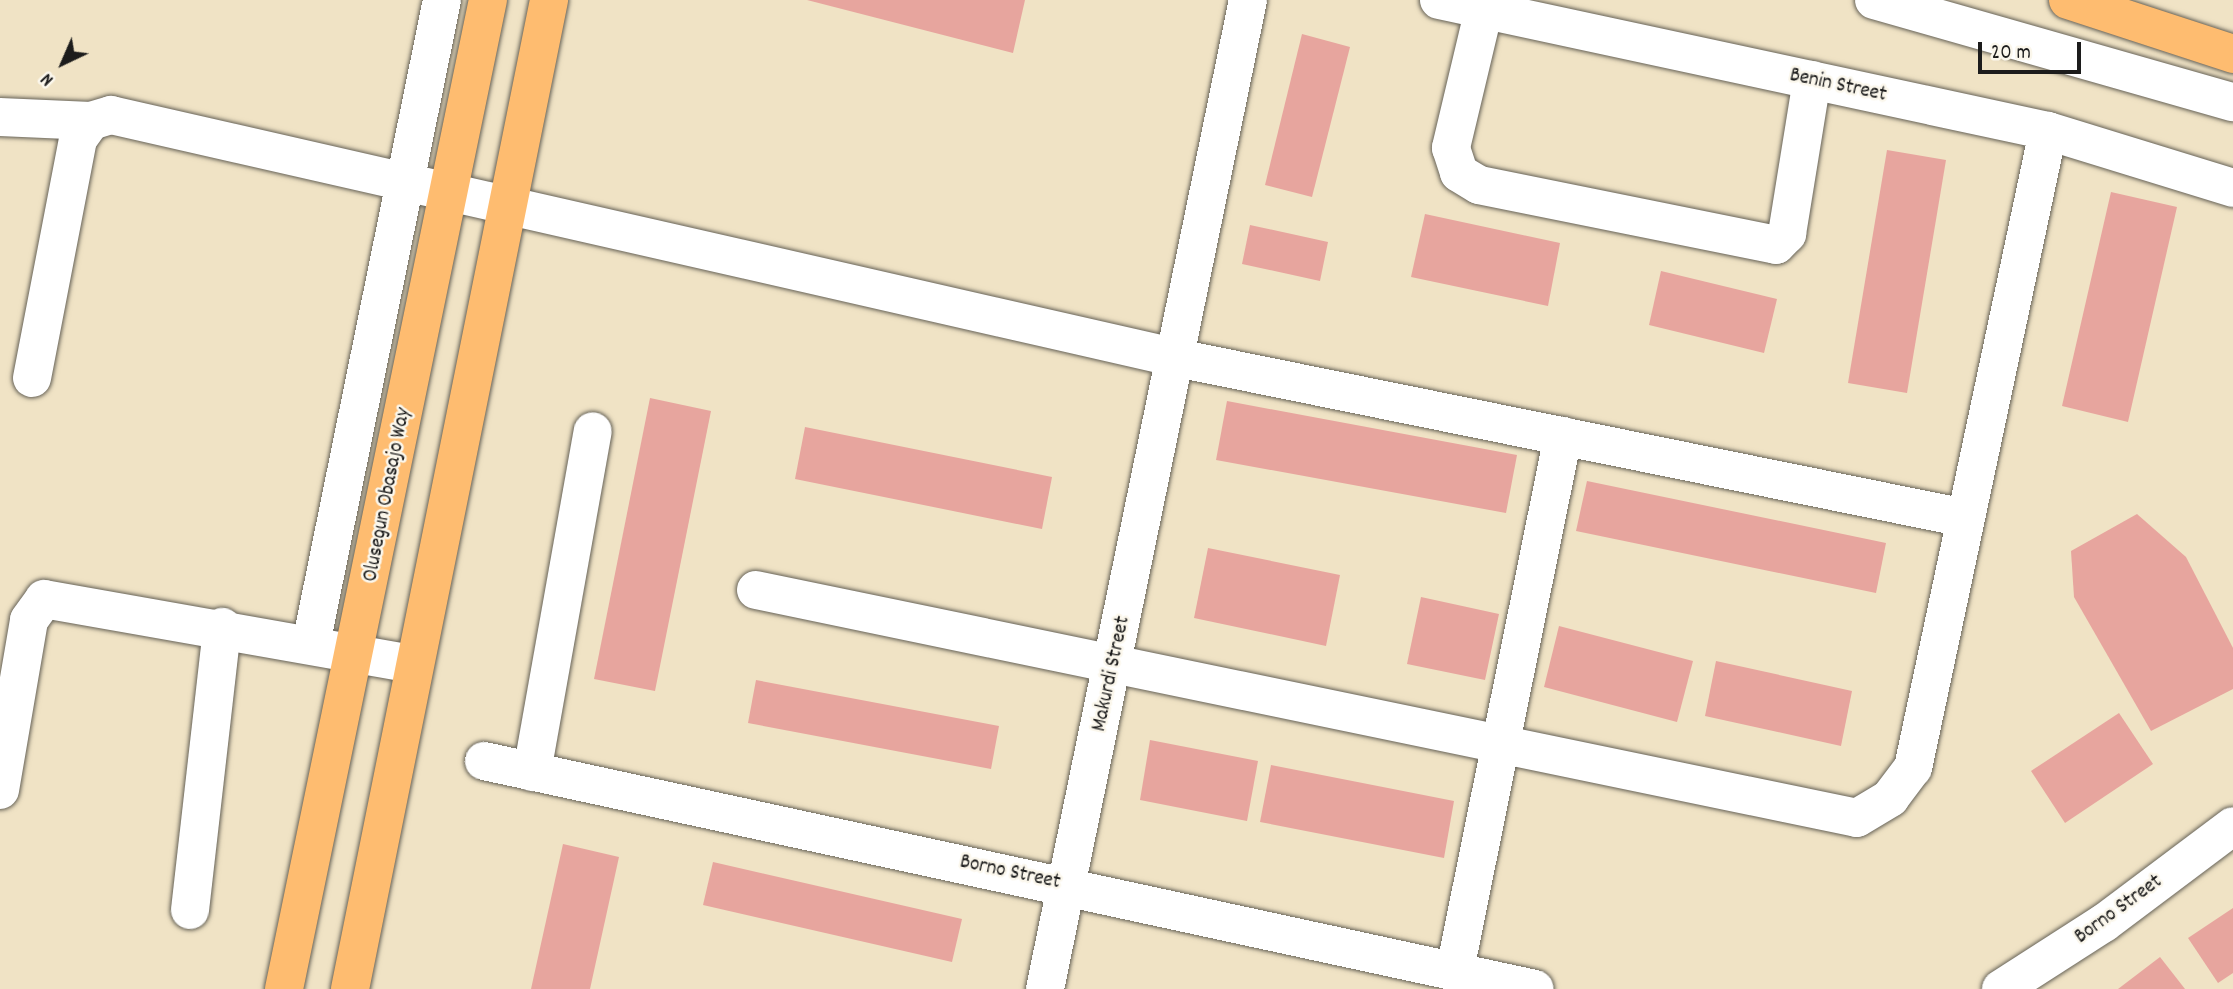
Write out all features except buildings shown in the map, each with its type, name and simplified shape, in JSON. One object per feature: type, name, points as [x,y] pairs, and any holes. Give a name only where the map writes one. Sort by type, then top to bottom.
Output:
[{"type":"main road","name":"Olusegun Obasajo Way","points":[[284,989],[356,652],[488,0]]},
{"type":"main road","points":[[350,989],[549,0]]},
{"type":"main road","points":[[2068,0],[2116,7],[2233,54]]},
{"type":"street","points":[[311,644],[442,0]]},
{"type":"street","name":"Makurdi Street","points":[[1045,989],[1114,667],[1248,0]]},
{"type":"street","name":"Benin Street","points":[[1439,0],[2048,131],[2233,188]]},
{"type":"street","points":[[1874,0],[2233,102]]},
{"type":"street","points":[[1484,9],[1451,148],[1459,173],[1479,186],[1776,245],[1787,234],[1812,80]]},
{"type":"street","points":[[0,117],[91,121],[111,115],[449,188],[1177,358],[1965,518]]},
{"type":"street","points":[[32,378],[78,139],[91,121]]},
{"type":"street","points":[[756,590],[1500,747],[1857,818],[1890,798],[1913,768],[2048,131]]},
{"type":"street","points":[[532,772],[593,431]]},
{"type":"street","points":[[1455,970],[1563,436]]},
{"type":"street","points":[[0,790],[29,620],[44,599],[222,627],[414,664]]},
{"type":"street","points":[[190,910],[222,627]]},
{"type":"street","name":"Borno Street","points":[[484,761],[1068,885],[1535,989]]},
{"type":"street","name":"Borno Street","points":[[2001,989],[2104,923],[2233,826]]}]
